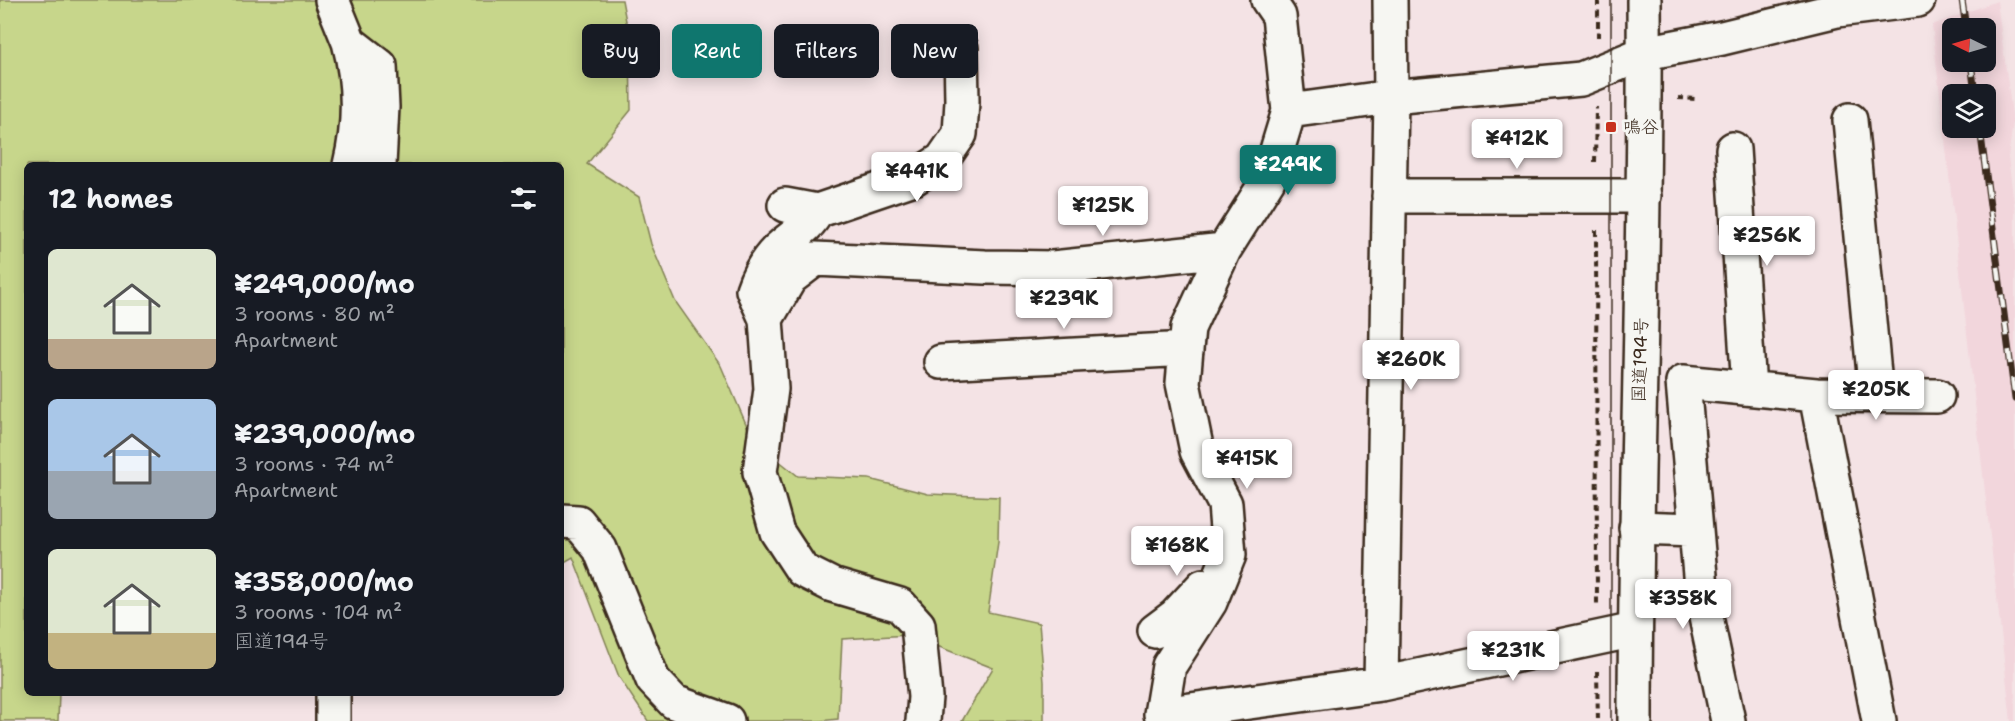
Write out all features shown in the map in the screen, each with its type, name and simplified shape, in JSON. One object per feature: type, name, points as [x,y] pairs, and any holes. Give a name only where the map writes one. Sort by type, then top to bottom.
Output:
[{"type":"main road","points":[[332,0],[356,66],[358,100],[355,143],[351,162]]},
{"type":"main road","points":[[1268,0],[1279,16],[1289,111],[1268,180],[1224,250],[1188,328],[1183,383],[1197,451],[1225,504],[1229,555],[1210,602],[1169,666],[1162,717],[1381,684],[1635,630]]},
{"type":"main road","points":[[1381,684],[1391,97],[1390,0]]},
{"type":"main road","name":"国道194号","points":[[1635,721],[1636,528],[1644,196],[1644,0]]},
{"type":"main road","points":[[1289,111],[1391,97],[1581,79],[1645,53],[1722,38],[1830,7],[1918,0]]},
{"type":"main road","points":[[349,42],[380,66],[382,107],[379,162]]},
{"type":"main road","points":[[785,205],[817,211],[914,178],[942,160],[960,134],[962,78]]},
{"type":"main road","points":[[1850,120],[1876,395]]},
{"type":"main road","points":[[1733,149],[1749,388]]},
{"type":"main road","points":[[1389,196],[1644,196]]},
{"type":"main road","points":[[817,211],[811,222],[777,249],[759,272],[753,290],[766,319],[771,389],[760,472],[777,532],[802,570],[832,585],[900,605],[918,625],[925,697],[923,721]]},
{"type":"main road","points":[[766,319],[790,278],[815,259],[1053,268],[1224,250]]},
{"type":"main road","points":[[941,362],[1170,350],[1186,352]]},
{"type":"main road","points":[[1728,721],[1702,598],[1683,382],[1816,395],[1937,396]]},
{"type":"main road","points":[[1816,395],[1879,721]]},
{"type":"main road","points":[[564,521],[578,522],[600,549],[653,680],[674,702],[727,721]]},
{"type":"main road","points":[[1636,528],[1695,530]]},
{"type":"main road","points":[[1155,631],[1175,616],[1229,555]]},
{"type":"main road","points":[[333,696],[333,721]]},
{"type":"path","points":[[1589,76],[1597,94],[1594,142],[1598,721]]},
{"type":"shaded area","points":[[1997,1],[2013,122],[2008,157],[2015,211],[2015,721],[2011,721],[1945,138],[1996,138],[1996,84],[1942,84],[1942,113],[1932,25],[1942,21],[1942,72],[1996,72],[1996,18],[1951,18]]},
{"type":"green space","points":[[0,0],[622,0],[627,24],[582,24],[582,78],[631,78],[631,110],[587,164],[639,197],[651,244],[675,301],[721,366],[753,440],[798,476],[869,479],[928,494],[999,497],[998,542],[988,612],[1039,623],[1044,682],[1044,721],[962,721],[993,668],[909,635],[842,639],[838,719],[820,721],[648,721],[619,677],[573,557],[564,562],[564,162],[24,162],[24,696],[59,696],[58,721],[0,721]]},
{"type":"tram line","points":[[1611,0],[1611,721]]},
{"type":"railway","points":[[1962,0],[1965,18]]},
{"type":"railway","points":[[1972,72],[1974,84]]},
{"type":"railway","points":[[1981,138],[2015,399]]},
{"type":"place","name":"鳴谷","points":[[1611,127]]}]
